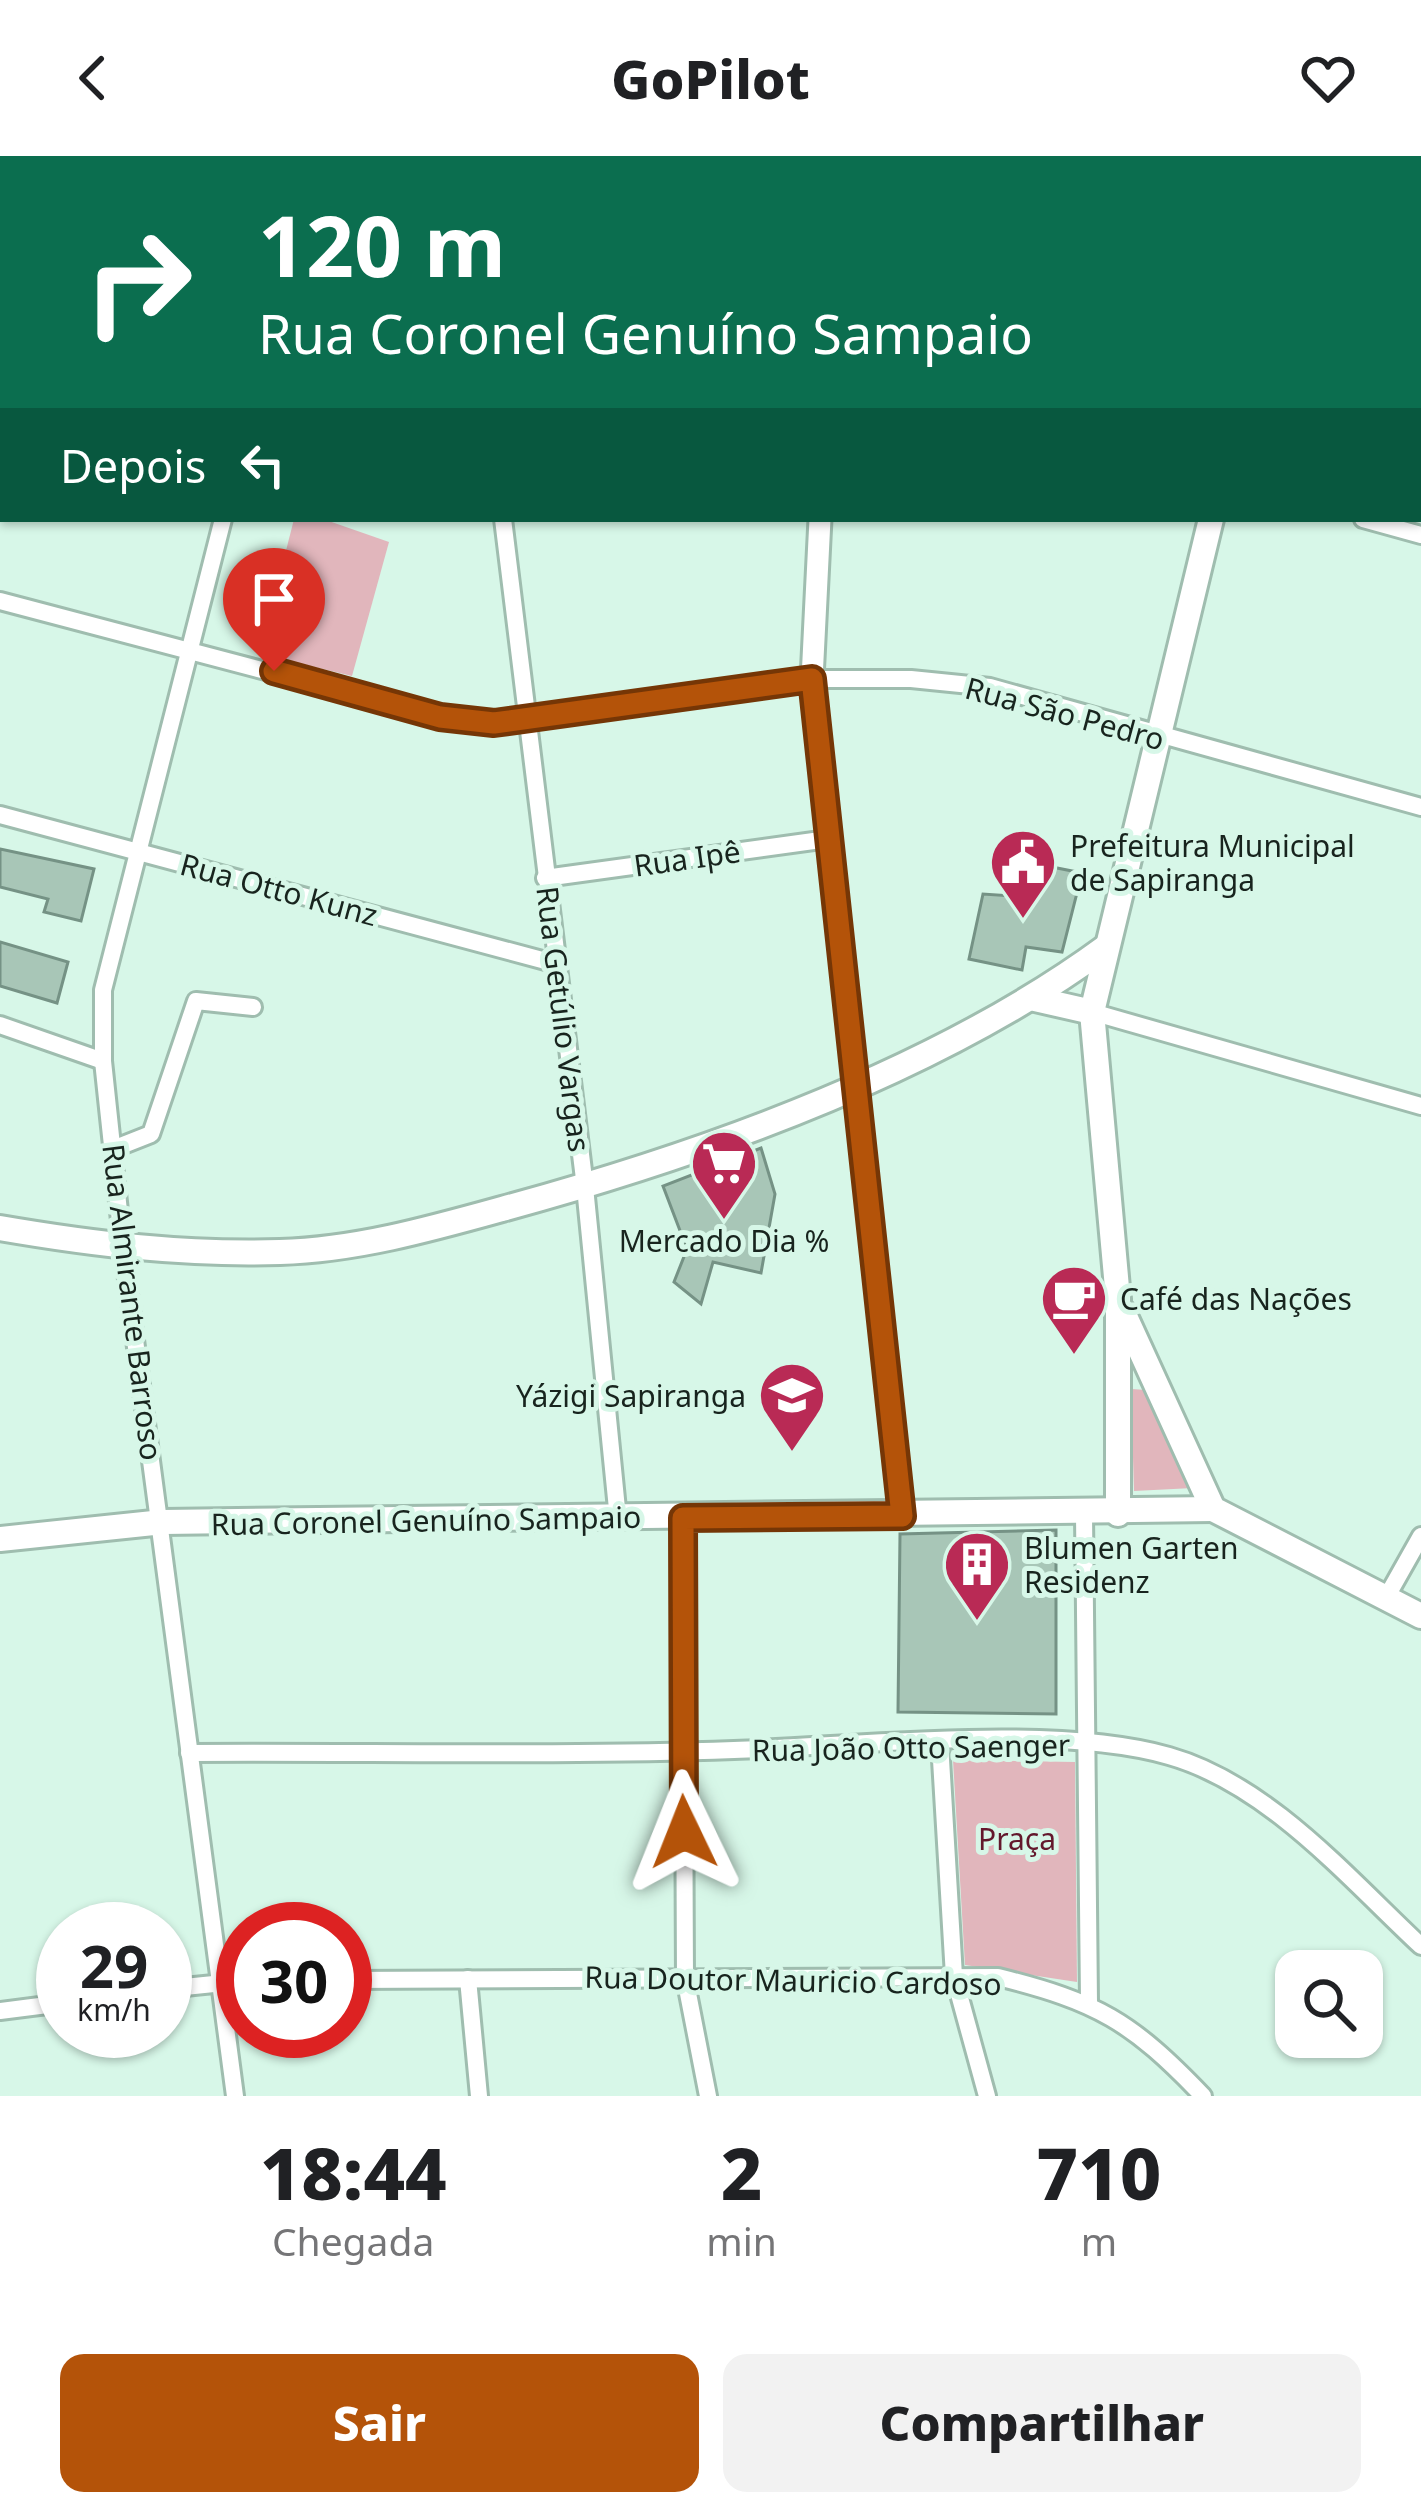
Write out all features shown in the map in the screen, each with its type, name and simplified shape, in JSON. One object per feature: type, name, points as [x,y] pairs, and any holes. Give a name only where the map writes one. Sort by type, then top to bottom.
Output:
[{"type":"main road","points":[[1118,1514],[1118,1299],[1092,1012],[1210,522]]},
{"type":"main road","points":[[0,1228],[123,1249],[283,1252],[406,1235],[672,1160],[854,1084],[1035,999],[1106,947]]},
{"type":"main road","points":[[1035,999],[1092,1012]]},
{"type":"main road","points":[[1118,1299],[1213,1509],[1421,1616]]},
{"type":"main road","points":[[1121,1382],[1129,1375],[1151,1376]]},
{"type":"main road","name":"Rua Coronel Genuíno Sampaio","points":[[0,1539],[163,1522],[1118,1514],[1213,1509]]},
{"type":"street","name":"Rua Almirante Barroso","points":[[216,1952],[163,1522],[123,1249],[104,1061],[103,990],[222,522]]},
{"type":"street","name":"Rua Getúlio Vargas","points":[[502,522],[585,1186],[618,1519]]},
{"type":"street","points":[[820,522],[812,679],[902,1516]]},
{"type":"street","points":[[1374,522],[1421,536]]},
{"type":"street","name":"Rua São Pedro","points":[[0,601],[440,717],[526,720],[812,679],[911,679],[990,687],[1421,807]]},
{"type":"street","name":"Rua Otto Kunz","points":[[0,814],[557,964]]},
{"type":"street","name":"Rua Ipê","points":[[545,878],[828,839]]},
{"type":"street","points":[[113,1149],[151,1134],[196,1001],[253,1007]]},
{"type":"street","points":[[1092,1012],[1421,1106]]},
{"type":"street","points":[[0,1025],[104,1061]]},
{"type":"street","points":[[1084,1514],[1089,2002]]},
{"type":"street","points":[[683,1518],[685,1978],[709,2096]]},
{"type":"street","points":[[1386,1598],[1421,1536]]},
{"type":"street","points":[[940,1743],[954,1976],[987,2096]]},
{"type":"street","name":"Rua João Otto Saenger","points":[[189,1753],[682,1751],[940,1743],[1083,1744],[1169,1756],[1236,1786],[1318,1849],[1421,1946]]},
{"type":"street","name":"Rua Doutor Mauricio Cardoso","points":[[372,1980],[998,1977],[1089,2002],[1126,2024],[1203,2096]]},
{"type":"street","points":[[468,1979],[479,2096]]},
{"type":"street","points":[[0,2011],[36,2006]]},
{"type":"street","name":"Rua Almirante Barroso","points":[[230,2058],[235,2096]]},
{"type":"green space","points":[[293,522],[332,522],[389,542],[352,676],[260,654]]},
{"type":"green space","points":[[1131,1389],[1147,1390],[1193,1488],[1134,1491]]},
{"type":"green space","name":"Praça","points":[[953,1760],[1075,1762],[1077,1982],[965,1965]]},
{"type":"building","points":[[0,849],[94,869],[81,921],[44,912],[48,899],[0,887]]},
{"type":"building","name":"Prefeitura Municipal de Sapiranga","points":[[1022,861],[1082,873],[1062,952],[1026,947],[1022,970],[969,959],[983,894],[1012,896]]},
{"type":"building","points":[[0,942],[68,962],[57,1003],[0,986]]},
{"type":"building","name":"Mercado Dia %","points":[[761,1148],[775,1194],[761,1273],[713,1262],[701,1304],[674,1282],[687,1249],[663,1186]]},
{"type":"building","name":"Blumen Garten Residenz","points":[[1056,1530],[1056,1714],[898,1712],[900,1534]]},
{"type":"place","name":"Prefeitura Municipal de Sapiranga","points":[[1023,921]]},
{"type":"place","name":"Mercado Dia %","points":[[724,1222]]},
{"type":"place","name":"Café das Nações","points":[[1074,1357]]},
{"type":"place","name":"Yázigi Sapiranga","points":[[792,1454]]},
{"type":"place","name":"Blumen Garten Residenz","points":[[977,1623]]},
{"type":"route","points":[[274,671],[440,717],[494,723],[812,679],[902,1516],[683,1518],[684,1832]]}]
